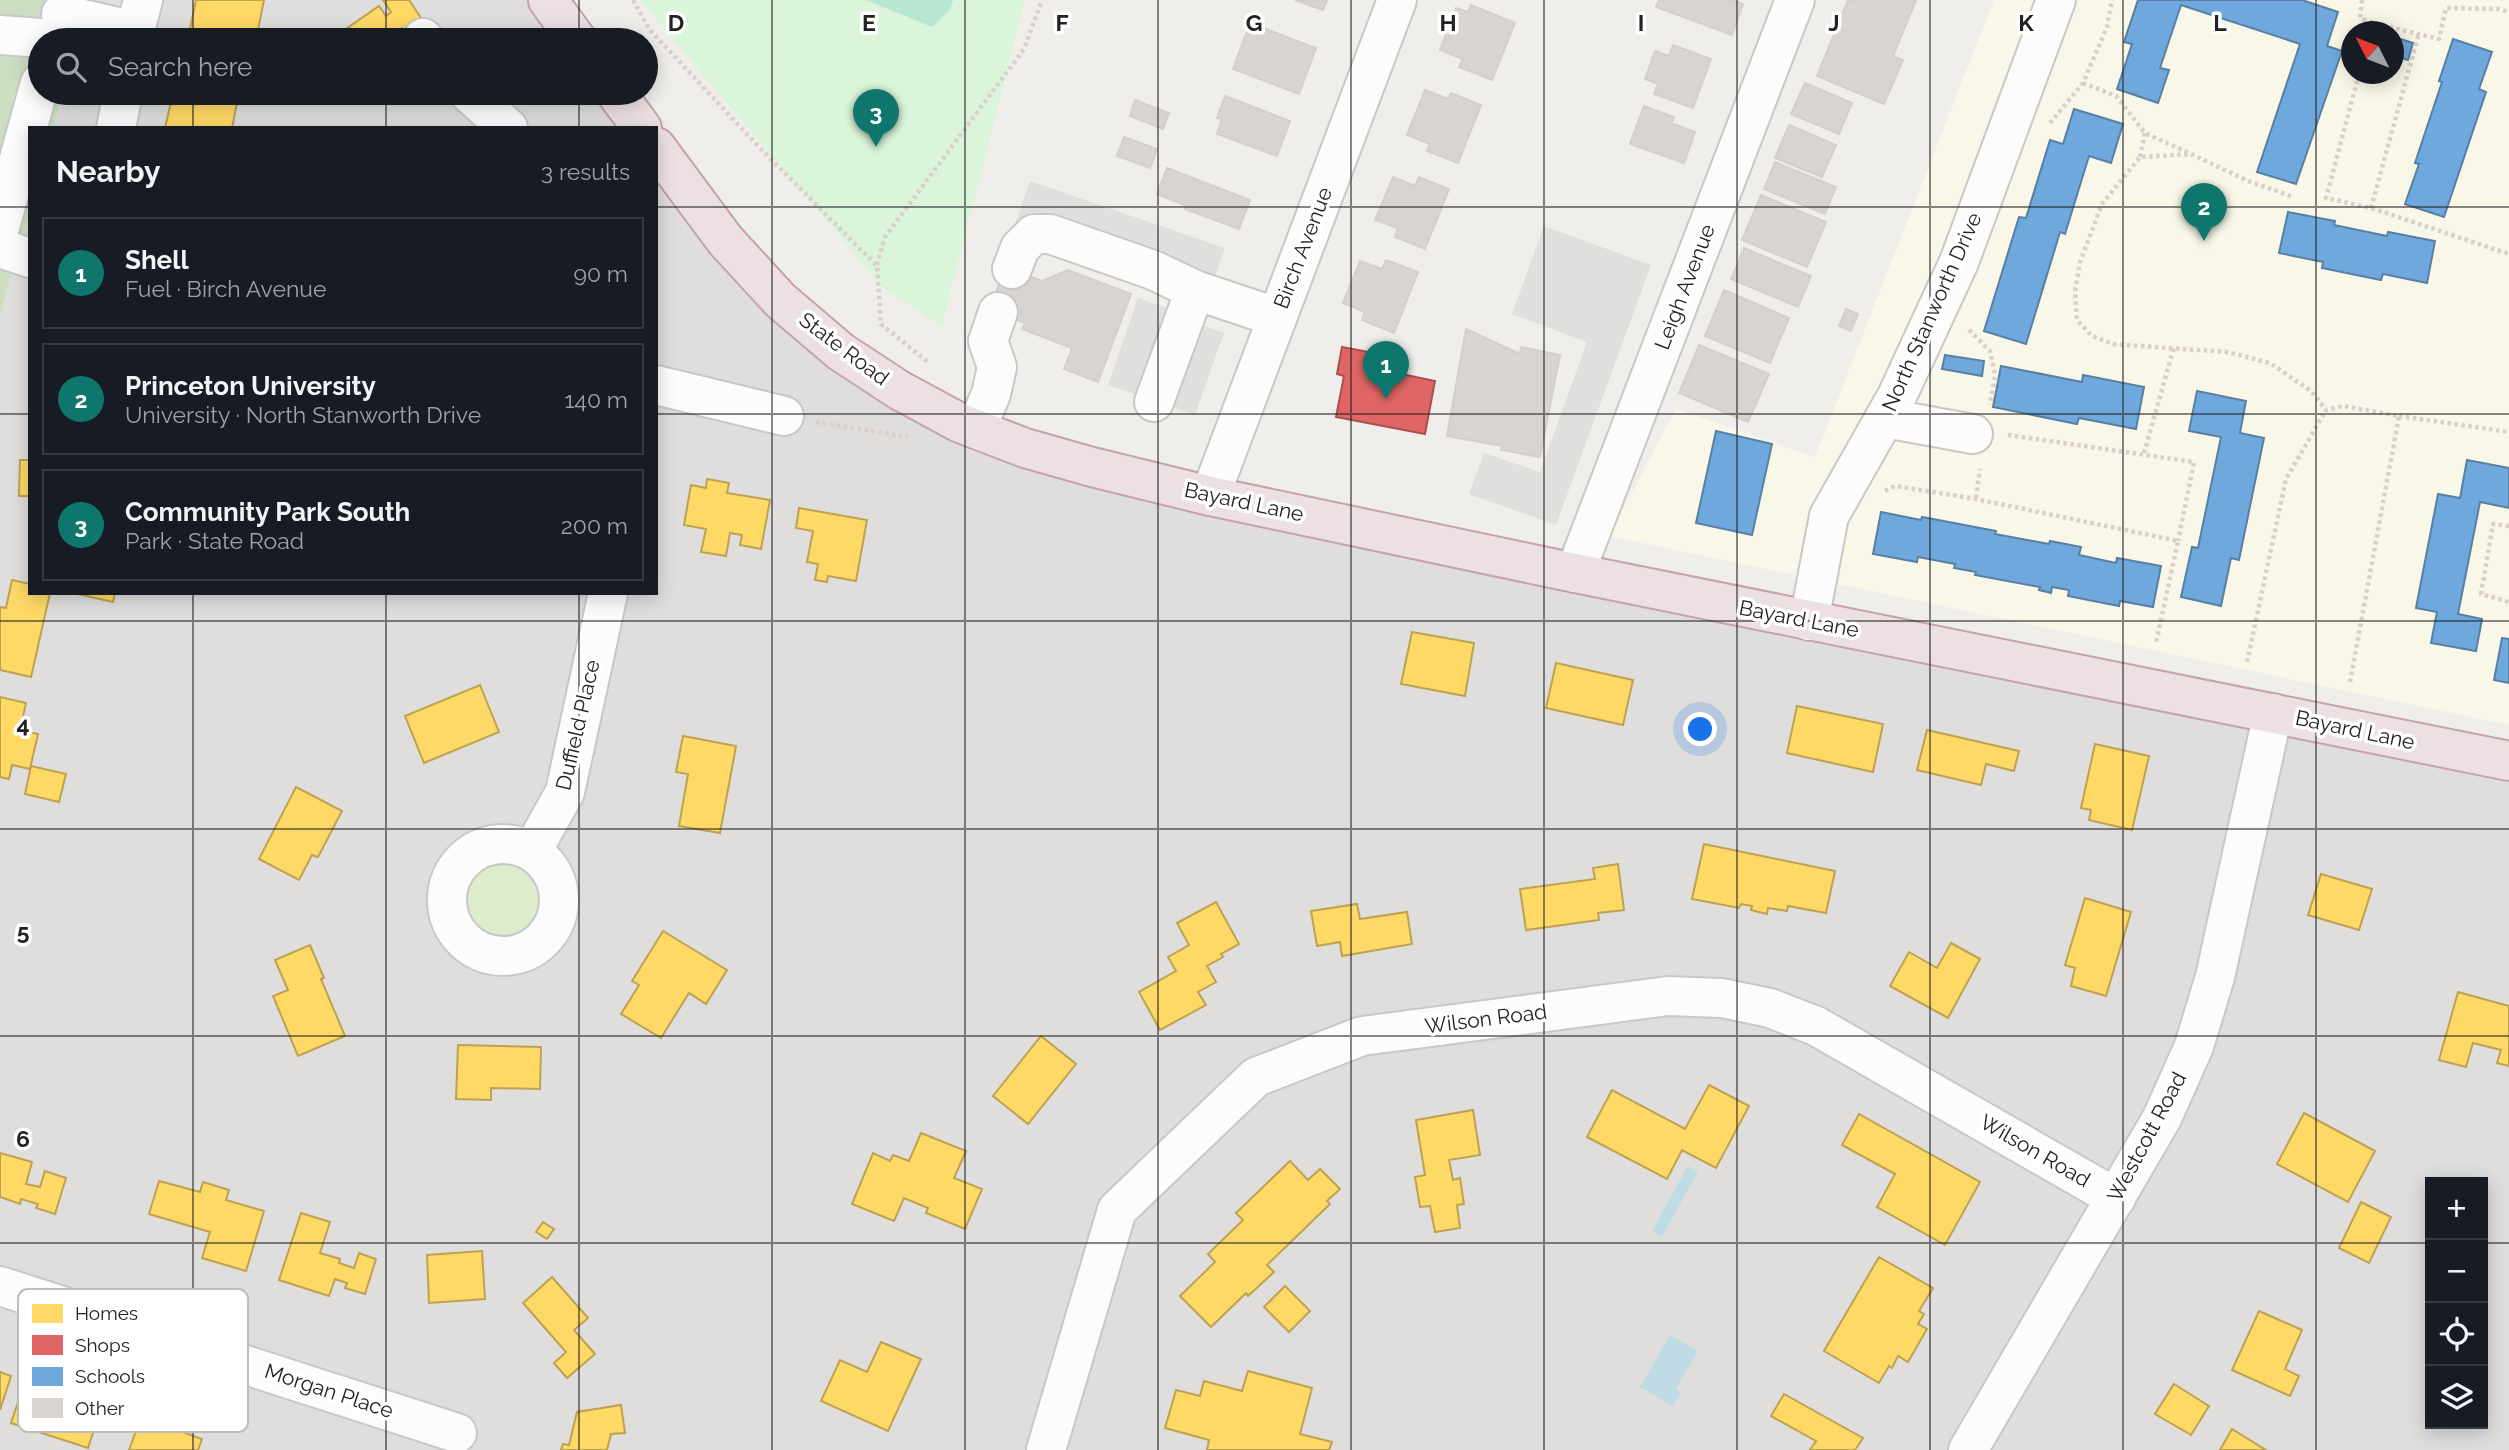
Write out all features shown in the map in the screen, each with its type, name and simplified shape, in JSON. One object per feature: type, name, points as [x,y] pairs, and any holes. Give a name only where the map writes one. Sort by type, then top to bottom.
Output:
[{"type":"highway","points":[[625,105],[641,126]]},
{"type":"highway","name":"State Road","points":[[658,150],[725,240],[780,300],[841,352],[899,390],[976,429],[1025,448],[1092,467]]},
{"type":"highway","name":"Bayard Lane","points":[[1092,467],[1210,496],[1574,573],[2509,761]]},
{"type":"street","name":"Birch Avenue","points":[[1210,496],[1397,0]]},
{"type":"street","name":"Leigh Avenue","points":[[1574,573],[1795,0]]},
{"type":"street","name":"North Stanworth Drive","points":[[1809,621],[1829,516],[1885,418],[1959,262],[2056,0]]},
{"type":"street","points":[[34,28],[58,23],[137,24]]},
{"type":"street","points":[[0,35],[28,29]]},
{"type":"street","points":[[28,126],[34,105]]},
{"type":"street","points":[[116,126],[121,105]]},
{"type":"street","points":[[482,105],[506,126]]},
{"type":"street","points":[[0,227],[28,126]]},
{"type":"street","points":[[1012,269],[1020,248],[1034,234],[1050,234],[1153,270],[1195,290],[1276,317]]},
{"type":"street","points":[[0,248],[28,257]]},
{"type":"street","points":[[1153,402],[1195,290]]},
{"type":"street","points":[[976,429],[991,394],[997,367],[988,341],[998,312]]},
{"type":"street","points":[[658,386],[784,416]]},
{"type":"street","points":[[1885,418],[1979,433]]},
{"type":"street","name":"Duffield Place","points":[[532,851],[565,792],[608,595]]},
{"type":"street","name":"Westcott Road","points":[[1968,1450],[2162,1118],[2194,1046],[2215,977],[2273,713]]},
{"type":"street","name":"Wilson Road","points":[[1046,1450],[1117,1210],[1256,1077],[1362,1035],[1668,996],[1722,998],[1770,1008],[1816,1026],[2116,1198]]},
{"type":"street","name":"Morgan Place","points":[[0,1286],[18,1292]]},
{"type":"street","name":"Morgan Place","points":[[248,1366],[457,1433]]},
{"type":"path","points":[[634,0],[649,28]]},
{"type":"path","points":[[935,368],[881,324],[877,266],[885,237],[1024,49],[1042,0]]},
{"type":"path","points":[[2048,126],[2083,83],[2107,27],[2112,0]]},
{"type":"path","points":[[2362,0],[2360,18],[2367,21]]},
{"type":"path","points":[[2404,30],[2439,39],[2445,8],[2499,9],[2509,12]]},
{"type":"path","points":[[2371,208],[2419,33]]},
{"type":"path","points":[[658,39],[760,148],[877,266]]},
{"type":"path","points":[[2083,83],[2116,96],[2146,133],[2248,181],[2291,196]]},
{"type":"path","points":[[2356,84],[2326,198],[2371,208],[2509,254]]},
{"type":"path","points":[[2146,133],[2140,156],[2102,204],[2080,262],[2075,292],[2077,320],[2092,337],[2113,344],[2227,352],[2270,363],[2311,391],[2326,410]]},
{"type":"path","points":[[2140,156],[2191,154]]},
{"type":"path","points":[[1968,321],[1969,332],[1990,351],[1996,375],[1979,433],[1976,499]]},
{"type":"path","points":[[2144,453],[2174,347]]},
{"type":"path","points":[[2247,662],[2286,480],[2326,410],[2343,406],[2509,432]]},
{"type":"path","points":[[2350,682],[2399,416]]},
{"type":"path","points":[[1979,433],[2144,453],[2194,462],[2156,643]]},
{"type":"path","points":[[1879,495],[1895,486],[1976,499],[2178,541]]},
{"type":"path","points":[[2509,526],[2493,524],[2481,594],[2509,602]]},
{"type":"shaded area","points":[[89,0],[548,0],[568,28],[81,28]]},
{"type":"shaded area","points":[[1994,0],[2509,0],[2509,725],[1609,536],[1676,409],[1815,457]]},
{"type":"shaded area","points":[[60,105],[625,105],[641,126],[54,126]]},
{"type":"shaded area","points":[[658,150],[725,240],[960,423],[2509,762],[2509,1450],[0,1450],[0,315],[28,217],[28,595],[658,595]]},
{"type":"shaded area","points":[[1030,181],[1225,248],[1198,324],[1224,333],[1195,415],[1108,385],[1138,298],[1167,308],[1173,293],[1011,236]]},
{"type":"shaded area","points":[[1544,226],[1651,265],[1556,525],[1469,494],[1484,453],[1540,472],[1587,342],[1512,314]]},
{"type":"green space","points":[[0,0],[89,0],[81,28],[28,28],[28,105],[60,105],[54,126],[28,126],[28,217],[0,315]]},
{"type":"green space","points":[[640,0],[1025,0],[942,326],[885,290]]},
{"type":"green space","points":[[866,0],[953,0],[950,10],[932,27]]},
{"type":"green space","points":[[501,864],[522,870],[532,880],[538,901],[532,922],[522,932],[501,938],[480,932],[470,922],[464,901],[470,880],[480,870]]},
{"type":"water","points":[[1688,1166],[1698,1172],[1662,1236],[1652,1231]]},
{"type":"water","points":[[1670,1335],[1698,1351],[1676,1389],[1681,1393],[1673,1406],[1640,1387]]},
{"type":"building: Homes","points":[[196,0],[264,0],[258,28],[190,28]]},
{"type":"building: Homes","points":[[383,0],[409,0],[423,21],[413,28],[347,28],[379,6],[386,16],[391,12]]},
{"type":"building: Homes","points":[[170,105],[237,105],[232,126],[165,126]]},
{"type":"building: Homes","points":[[20,460],[28,460],[28,496],[19,496]]},
{"type":"building: Homes","points":[[707,479],[729,483],[727,493],[770,500],[761,549],[740,545],[742,535],[730,533],[726,556],[701,552],[706,529],[684,525],[691,485],[706,488]]},
{"type":"building: Homes","points":[[799,508],[867,520],[856,581],[828,576],[827,582],[815,580],[818,564],[807,562],[813,531],[796,528]]},
{"type":"building: Homes","points":[[12,580],[28,584],[28,595],[50,595],[31,677],[0,670],[0,607],[6,608]]},
{"type":"building: Homes","points":[[82,595],[115,595],[113,602]]},
{"type":"building: Homes","points":[[1412,632],[1474,643],[1465,696],[1401,684]]},
{"type":"building: Homes","points":[[1556,663],[1633,680],[1623,725],[1546,708]]},
{"type":"building: Homes","points":[[480,685],[499,732],[424,763],[405,716]]},
{"type":"building: Homes","points":[[0,697],[26,703],[20,730],[38,734],[30,769],[12,765],[9,779],[0,777]]},
{"type":"building: Homes","points":[[1797,706],[1883,724],[1873,772],[1787,753]]},
{"type":"building: Homes","points":[[1927,730],[2019,751],[2014,771],[1986,764],[1981,785],[1917,770]]},
{"type":"building: Homes","points":[[683,736],[736,746],[720,833],[679,826],[688,774],[676,772]]},
{"type":"building: Homes","points":[[2095,744],[2149,756],[2132,830],[2089,820],[2091,810],[2081,808]]},
{"type":"building: Homes","points":[[31,766],[66,774],[59,802],[25,794]]},
{"type":"building: Homes","points":[[296,787],[342,811],[318,857],[312,855],[299,880],[259,859]]},
{"type":"building: Homes","points":[[1704,844],[1835,871],[1826,913],[1788,906],[1787,911],[1768,908],[1767,914],[1751,910],[1752,906],[1741,904],[1739,908],[1692,899]]},
{"type":"building: Homes","points":[[1618,864],[1624,910],[1598,913],[1599,920],[1526,930],[1520,889],[1595,879],[1593,868]]},
{"type":"building: Homes","points":[[2321,874],[2372,889],[2359,930],[2308,915]]},
{"type":"building: Homes","points":[[2085,898],[2131,912],[2106,996],[2071,986],[2075,968],[2065,965]]},
{"type":"building: Homes","points":[[1216,902],[1239,944],[1207,966],[1216,982],[1198,992],[1206,1005],[1160,1030],[1139,992],[1176,971],[1168,957],[1189,945],[1177,923]]},
{"type":"building: Homes","points":[[1357,904],[1360,919],[1407,912],[1412,944],[1342,956],[1340,942],[1317,946],[1311,911]]},
{"type":"building: Homes","points":[[663,931],[727,970],[706,1004],[689,993],[661,1038],[621,1014],[639,985],[632,981]]},
{"type":"building: Homes","points":[[1951,943],[1980,959],[1948,1018],[1890,986],[1909,952],[1937,968]]},
{"type":"building: Homes","points":[[310,945],[345,1036],[298,1056],[273,996],[288,990],[275,960]]},
{"type":"building: Homes","points":[[2458,992],[2509,1006],[2509,1066],[2497,1063],[2501,1050],[2473,1043],[2466,1067],[2439,1060]]},
{"type":"building: Homes","points":[[1041,1036],[1076,1064],[1028,1124],[993,1096]]},
{"type":"building: Homes","points":[[458,1045],[541,1047],[540,1089],[491,1088],[491,1100],[456,1099]]},
{"type":"building: Homes","points":[[1709,1085],[1749,1106],[1716,1168],[1682,1150],[1667,1179],[1587,1137],[1612,1090],[1685,1129]]},
{"type":"building: Homes","points":[[1473,1110],[1480,1155],[1449,1160],[1453,1180],[1460,1178],[1464,1204],[1457,1205],[1460,1228],[1435,1232],[1430,1206],[1420,1207],[1415,1177],[1425,1175],[1416,1120]]},
{"type":"building: Homes","points":[[2304,1113],[2375,1151],[2348,1202],[2277,1164]]},
{"type":"building: Homes","points":[[1859,1114],[1980,1182],[1945,1245],[1877,1207],[1895,1174],[1842,1145]]},
{"type":"building: Homes","points":[[921,1133],[966,1151],[954,1178],[982,1189],[965,1229],[926,1213],[928,1208],[904,1198],[894,1221],[852,1204],[873,1153],[890,1161],[893,1155],[909,1161]]},
{"type":"building: Homes","points":[[0,1153],[32,1162],[26,1184],[40,1187],[45,1171],[66,1178],[55,1214],[36,1208],[38,1204],[21,1199],[20,1204],[0,1197]]},
{"type":"building: Homes","points":[[1290,1161],[1308,1180],[1320,1169],[1340,1189],[1327,1201],[1330,1204],[1267,1265],[1274,1272],[1248,1296],[1246,1293],[1211,1327],[1180,1296],[1215,1262],[1208,1254],[1243,1220],[1236,1213]]},
{"type":"building: Homes","points":[[159,1181],[200,1192],[203,1182],[229,1190],[226,1200],[264,1211],[246,1271],[202,1258],[210,1232],[149,1214]]},
{"type":"building: Homes","points":[[2361,1202],[2391,1217],[2369,1263],[2339,1248]]},
{"type":"building: Homes","points":[[301,1213],[330,1222],[320,1253],[340,1259],[339,1263],[354,1268],[359,1253],[376,1259],[365,1294],[345,1288],[347,1283],[335,1279],[329,1296],[279,1280]]},
{"type":"building: Homes","points":[[543,1222],[554,1229],[547,1239],[536,1232]]},
{"type":"building: Homes","points":[[482,1251],[485,1299],[429,1303],[427,1255]]},
{"type":"building: Homes","points":[[1879,1257],[1933,1288],[1919,1311],[1924,1314],[1918,1324],[1927,1329],[1908,1362],[1898,1356],[1879,1383],[1824,1351]]},
{"type":"building: Homes","points":[[552,1277],[588,1318],[574,1330],[595,1354],[567,1378],[554,1363],[566,1352],[523,1303]]},
{"type":"building: Homes","points":[[1285,1286],[1310,1311],[1289,1332],[1264,1307]]},
{"type":"building: Homes","points":[[2259,1311],[2302,1330],[2285,1369],[2299,1376],[2290,1396],[2232,1370]]},
{"type":"building: Homes","points":[[881,1342],[921,1359],[888,1431],[821,1401],[840,1360],[867,1372]]},
{"type":"building: Homes","points":[[1248,1371],[1312,1388],[1300,1434],[1332,1442],[1329,1450],[1207,1450],[1209,1440],[1165,1428],[1176,1390],[1200,1396],[1204,1381],[1242,1391]]},
{"type":"building: Homes","points":[[0,1372],[11,1376],[0,1410]]},
{"type":"building: Homes","points":[[2174,1384],[2209,1406],[2191,1435],[2155,1414]]},
{"type":"building: Homes","points":[[1784,1394],[1863,1438],[1855,1450],[1810,1450],[1816,1441],[1771,1416]]},
{"type":"building: Homes","points":[[18,1402],[18,1425],[11,1423]]},
{"type":"building: Homes","points":[[621,1405],[625,1433],[611,1434],[607,1450],[561,1450],[563,1444],[569,1445],[577,1412]]},
{"type":"building: Homes","points":[[2232,1429],[2266,1450],[2220,1450]]},
{"type":"building: Homes","points":[[39,1432],[93,1432],[88,1448]]},
{"type":"building: Homes","points":[[136,1432],[183,1432],[202,1439],[198,1450],[129,1450]]},
{"type":"building: Shops","points":[[1342,347],[1395,357],[1392,372],[1435,381],[1425,434],[1336,417],[1344,376],[1337,374]]},
{"type":"building: Schools","points":[[2138,0],[2302,0],[2338,12],[2327,46],[2341,51],[2341,54],[2296,184],[2257,172],[2300,44],[2181,5],[2160,68],[2169,70],[2158,103],[2117,89],[2132,44],[2124,42]]},
{"type":"building: Schools","points":[[2453,39],[2492,52],[2479,89],[2486,92],[2444,217],[2405,204],[2419,164],[2415,163]]},
{"type":"building: Schools","points":[[2404,40],[2413,43],[2408,60],[2404,59]]},
{"type":"building: Schools","points":[[2074,109],[2123,124],[2111,163],[2089,156],[2065,234],[2060,232],[2026,344],[1984,331],[2019,217],[2026,218],[2050,140],[2063,144]]},
{"type":"building: Schools","points":[[2288,212],[2335,221],[2334,225],[2387,236],[2388,232],[2435,241],[2427,283],[2383,274],[2381,280],[2322,268],[2323,262],[2279,253]]},
{"type":"building: Schools","points":[[1945,355],[1984,361],[1982,376],[1942,369]]},
{"type":"building: Schools","points":[[2001,366],[2082,382],[2083,375],[2144,387],[2136,429],[2079,418],[2077,424],[1993,407]]},
{"type":"building: Schools","points":[[2197,391],[2246,401],[2240,433],[2264,438],[2239,560],[2231,558],[2221,606],[2181,597],[2192,547],[2198,548],[2221,437],[2189,431]]},
{"type":"building: Schools","points":[[1716,431],[1772,444],[1752,535],[1696,523]]},
{"type":"building: Schools","points":[[2467,460],[2509,468],[2509,508],[2480,502],[2458,614],[2482,619],[2476,651],[2431,643],[2437,612],[2416,608],[2438,494],[2460,498]]},
{"type":"building: Schools","points":[[1881,512],[1996,531],[1995,534],[2049,544],[2050,541],[2081,547],[2079,555],[2116,563],[2117,558],[2161,566],[2153,607],[2120,601],[2119,606],[2068,596],[2069,590],[2052,587],[2051,593],[2039,590],[2040,587],[1975,575],[1976,572],[1954,568],[1955,564],[1918,557],[1917,562],[1873,554]]},
{"type":"building: Schools","points":[[2502,638],[2509,639],[2509,683],[2494,680]]},
{"type":"building: Other","points":[[1295,0],[1327,0],[1323,10]]},
{"type":"building: Other","points":[[1659,0],[1733,0],[1743,4],[1732,35],[1656,7]]},
{"type":"building: Other","points":[[1848,0],[1916,0],[1893,56],[1903,60],[1884,104],[1817,76]]},
{"type":"building: Other","points":[[1471,5],[1515,23],[1492,80],[1459,67],[1463,59],[1440,50],[1456,8],[1468,12]]},
{"type":"building: Other","points":[[1250,23],[1316,48],[1299,94],[1233,69]]},
{"type":"building: Other","points":[[1673,45],[1711,59],[1693,108],[1654,94],[1658,84],[1645,79],[1655,51],[1669,56]]},
{"type":"building: Other","points":[[1805,83],[1852,103],[1839,134],[1791,114]]},
{"type":"building: Other","points":[[1425,90],[1448,99],[1451,93],[1481,105],[1458,163],[1427,151],[1430,144],[1407,135]]},
{"type":"building: Other","points":[[1225,96],[1290,121],[1277,156],[1217,134],[1222,119],[1217,118]]},
{"type":"building: Other","points":[[1135,100],[1169,113],[1163,129],[1130,116]]},
{"type":"building: Other","points":[[1644,106],[1674,117],[1671,123],[1695,132],[1684,163],[1630,144]]},
{"type":"building: Other","points":[[1789,125],[1836,145],[1822,177],[1775,158]]},
{"type":"building: Other","points":[[1124,137],[1157,149],[1150,168],[1117,156]]},
{"type":"building: Other","points":[[1775,162],[1836,187],[1825,214],[1764,189]]},
{"type":"building: Other","points":[[1167,168],[1250,200],[1239,229],[1185,209],[1187,206],[1157,194]]},
{"type":"building: Other","points":[[1393,177],[1415,186],[1419,177],[1449,189],[1425,249],[1395,237],[1398,228],[1375,220]]},
{"type":"building: Other","points":[[1761,195],[1826,222],[1807,267],[1742,240]]},
{"type":"building: Other","points":[[1744,248],[1811,276],[1798,307],[1731,279]]},
{"type":"building: Other","points":[[1386,260],[1418,272],[1394,333],[1362,320],[1365,312],[1343,303],[1360,261],[1382,269]]},
{"type":"building: Other","points":[[1006,267],[1042,281],[1068,270],[1131,294],[1098,382],[1064,369],[1072,348],[1022,329],[1025,323],[989,309]]},
{"type":"building: Other","points":[[1724,290],[1789,318],[1770,363],[1705,336]]},
{"type":"building: Other","points":[[1846,309],[1858,314],[1851,331],[1839,326]]},
{"type":"building: Other","points":[[1466,329],[1520,354],[1521,347],[1560,355],[1540,457],[1501,450],[1502,446],[1447,436]]},
{"type":"building: Other","points":[[1699,345],[1769,374],[1748,422],[1679,393]]},
{"type":"place","name":"Community Park South","points":[[876,147]]},
{"type":"place","name":"Princeton University","points":[[2204,241]]},
{"type":"place","name":"Shell","points":[[1386,399]]}]
